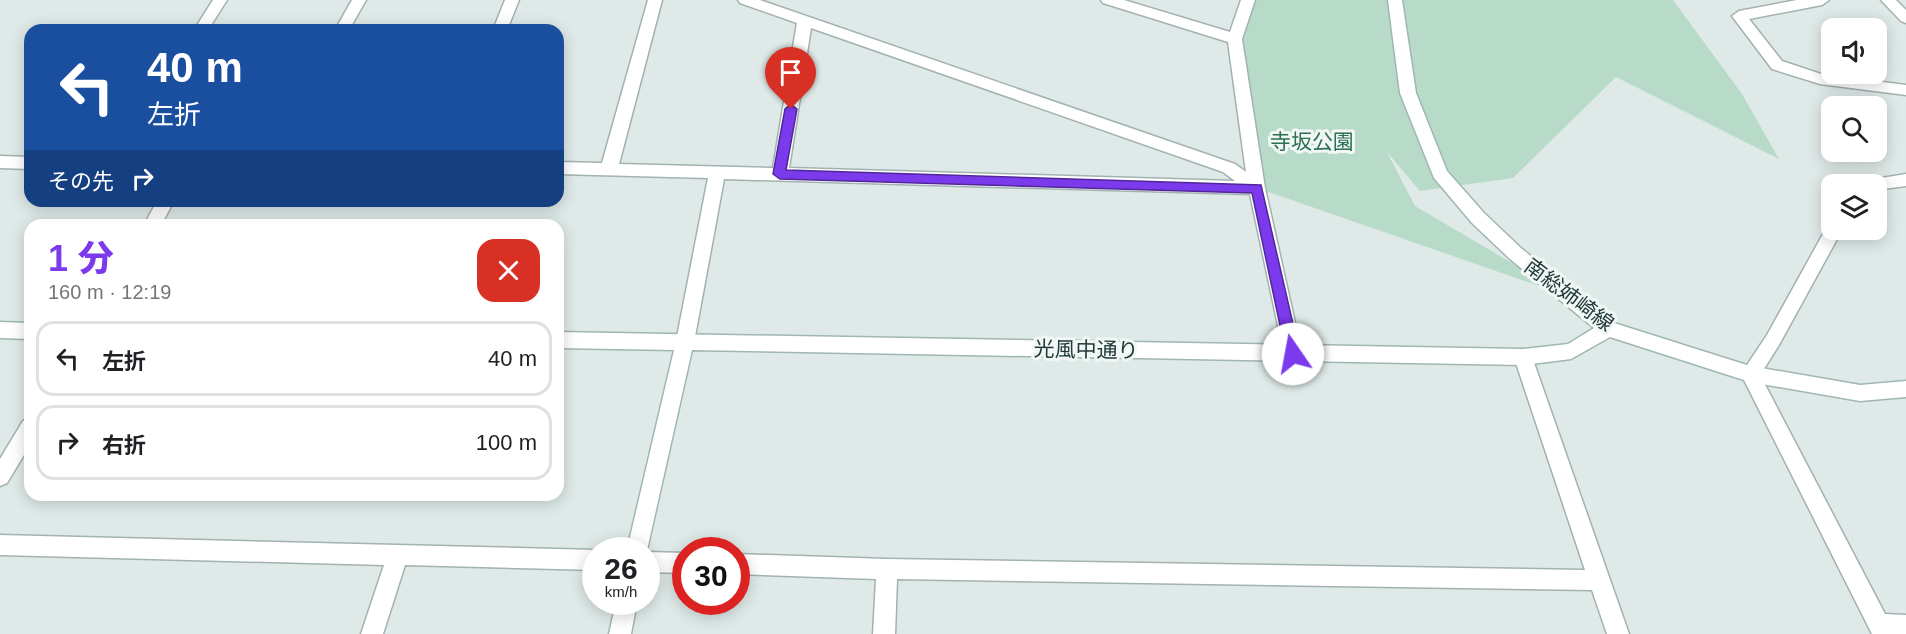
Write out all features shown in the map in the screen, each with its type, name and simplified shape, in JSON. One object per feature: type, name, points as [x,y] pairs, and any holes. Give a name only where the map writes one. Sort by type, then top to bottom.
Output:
[{"type":"street","points":[[205,24],[220,0]]},
{"type":"street","points":[[345,24],[359,0]]},
{"type":"street","points":[[502,24],[512,0]]},
{"type":"street","points":[[609,169],[655,0]]},
{"type":"street","points":[[745,0],[1229,168],[1257,188]]},
{"type":"street","points":[[1107,0],[1235,39]]},
{"type":"street","points":[[1248,0],[1235,39],[1257,188],[1293,354]]},
{"type":"street","name":"南総姉崎線","points":[[1395,0],[1408,93],[1440,174],[1478,218],[1516,254],[1608,329],[1750,374],[1860,393],[1906,389]]},
{"type":"street","points":[[1822,0],[1739,16],[1777,65],[1820,80],[1906,90]]},
{"type":"street","points":[[1888,0],[1906,18]]},
{"type":"street","points":[[780,174],[805,21]]},
{"type":"street","points":[[0,162],[24,163]]},
{"type":"street","points":[[564,168],[1257,188]]},
{"type":"street","points":[[640,537],[685,342],[717,172]]},
{"type":"street","points":[[1887,182],[1906,180]]},
{"type":"street","points":[[1828,240],[1773,340],[1750,374],[1882,630],[1906,626]]},
{"type":"street","name":"光風中通り","points":[[564,340],[1523,357],[1571,351],[1608,329]]},
{"type":"street","points":[[0,330],[24,331]]},
{"type":"street","points":[[1523,357],[1618,634]]},
{"type":"street","points":[[0,477],[24,437]]},
{"type":"street","points":[[0,545],[582,560]]},
{"type":"street","points":[[372,634],[398,555]]},
{"type":"street","points":[[750,564],[887,569],[1600,580]]},
{"type":"street","points":[[884,634],[887,569]]},
{"type":"street","points":[[620,634],[624,615]]},
{"type":"green space","name":"寺坂公園","points":[[1248,0],[1673,0],[1742,94],[1779,159],[1616,77],[1513,178],[1420,191],[1387,152],[1415,206],[1568,296],[1257,188],[1235,39]]},
{"type":"route","points":[[791,109],[780,174],[1257,188],[1293,354]]}]
